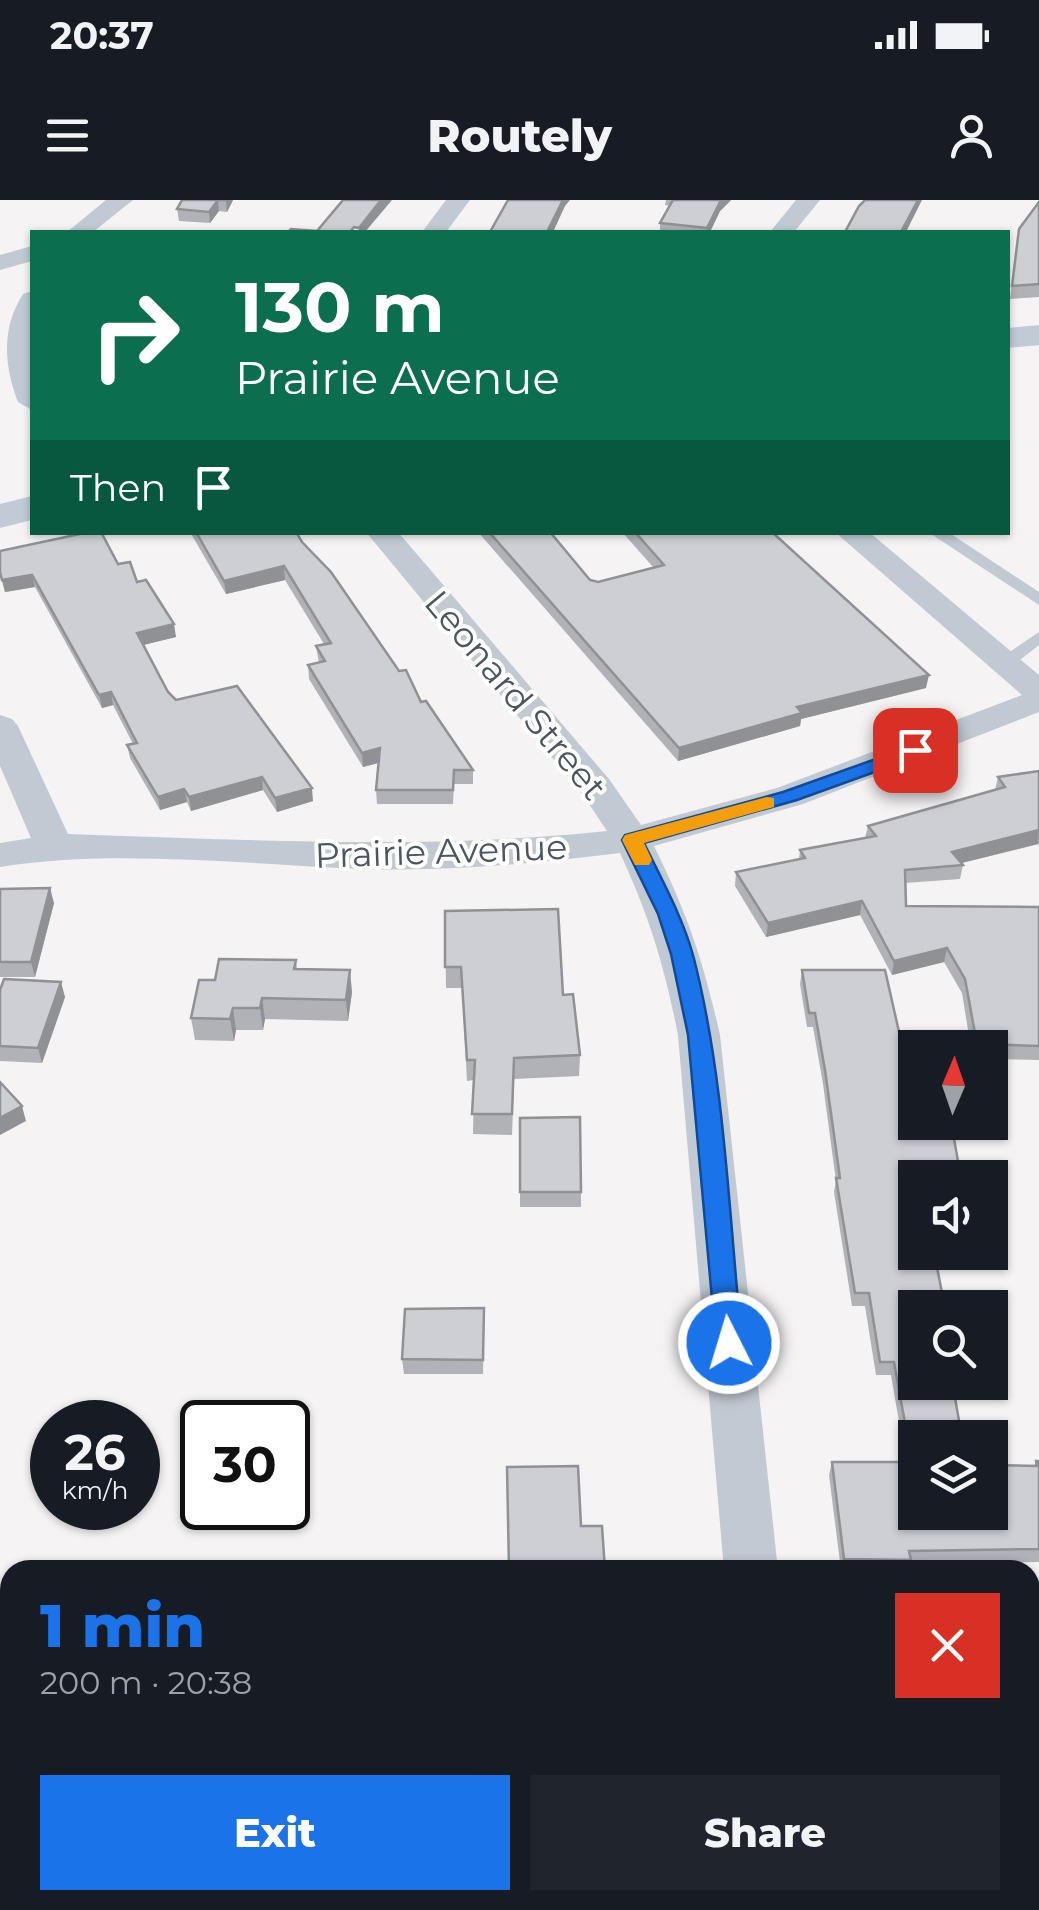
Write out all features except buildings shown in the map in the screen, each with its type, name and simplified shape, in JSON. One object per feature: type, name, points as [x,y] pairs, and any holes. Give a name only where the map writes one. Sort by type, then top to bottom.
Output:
[{"type":"street","points":[[82,230],[121,200]]},
{"type":"street","points":[[436,230],[458,200]]},
{"type":"street","points":[[784,230],[808,200]]},
{"type":"street","points":[[0,263],[30,254]]},
{"type":"street","points":[[30,304],[20,331],[18,356],[30,395]]},
{"type":"street","points":[[1010,338],[1039,335]]},
{"type":"street","points":[[0,516],[30,508]]},
{"type":"street","name":"Leonard Street","points":[[384,535],[596,787],[632,840],[668,914],[682,954],[699,1035],[749,1560]]},
{"type":"street","points":[[854,535],[1039,692]]},
{"type":"street","name":"Prairie Avenue","points":[[0,855],[54,846],[127,852],[374,857],[540,850],[632,840],[854,774],[1039,700]]},
{"type":"street","points":[[0,726],[54,846]]},
{"type":"lane","points":[[941,535],[1039,600]]},
{"type":"lane","points":[[1004,663],[1039,637]]},
{"type":"slow traffic","points":[[642,860],[632,840],[767,803]]},
{"type":"route","points":[[729,1343],[699,1035],[682,954],[668,914],[632,840],[790,796],[915,750]]}]
